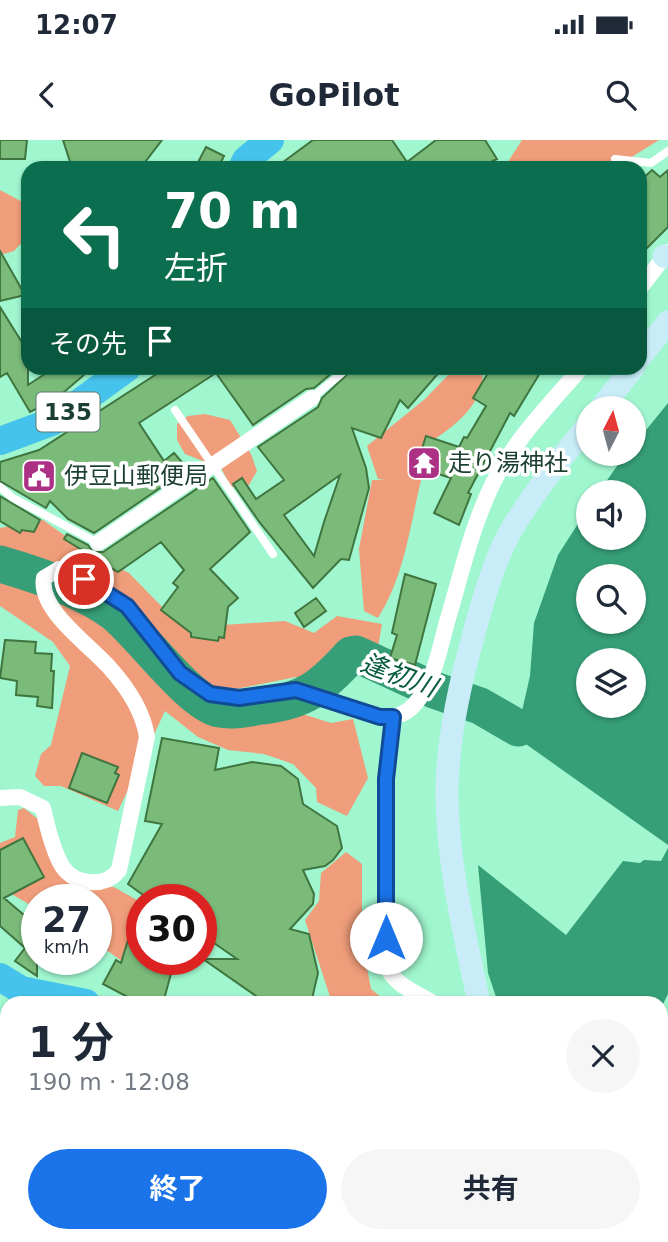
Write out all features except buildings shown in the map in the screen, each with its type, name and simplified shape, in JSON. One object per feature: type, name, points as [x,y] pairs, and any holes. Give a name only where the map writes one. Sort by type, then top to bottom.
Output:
[{"type":"highway","points":[[246,161],[270,140]]},
{"type":"highway","name":"135","points":[[0,442],[54,421],[117,375]]},
{"type":"highway","points":[[0,977],[21,990],[51,996]]},
{"type":"street","points":[[647,279],[667,255]]},
{"type":"street","points":[[647,349],[668,322]]},
{"type":"street","points":[[0,798],[20,797],[43,808],[62,867],[71,874],[85,881],[101,882],[111,878],[119,870],[148,737],[146,726],[123,684],[68,627],[48,601],[43,587],[44,578],[59,569],[67,569],[127,606],[180,673],[210,694],[239,698],[296,690],[380,717],[393,717],[413,706],[432,677],[470,542],[494,481],[512,451],[573,375]]},
{"type":"street","points":[[611,396],[627,375]]},
{"type":"street","points":[[98,543],[312,398]]},
{"type":"street","points":[[478,996],[449,838],[447,793],[462,676],[480,612],[509,535],[536,491],[576,440]]},
{"type":"street","points":[[393,717],[386,779],[386,963],[389,974],[422,996]]},
{"type":"lane","points":[[647,163],[651,163],[668,151]]},
{"type":"lane","points":[[615,159],[633,161]]},
{"type":"lane","points":[[312,398],[340,375]]},
{"type":"lane","points":[[175,410],[273,554]]},
{"type":"lane","points":[[0,487],[13,498],[98,543]]},
{"type":"shaded area","points":[[522,140],[659,140],[625,161],[508,161]]},
{"type":"shaded area","points":[[0,190],[21,201],[21,244],[14,251],[0,255]]},
{"type":"shaded area","points":[[448,375],[482,375],[480,390],[469,410],[433,440],[405,554],[398,576],[378,618],[364,611],[359,549],[372,480],[385,480],[378,479],[367,446],[425,399]]},
{"type":"shaded area","points":[[668,403],[668,845],[516,737],[530,676],[534,623],[558,555],[576,527],[576,550],[646,550],[646,480],[607,480],[617,466],[646,466],[646,430]]},
{"type":"shaded area","points":[[205,414],[230,420],[251,454],[257,471],[249,485],[231,487],[221,468],[185,454],[177,440],[177,424],[188,416]]},
{"type":"shaded area","points":[[43,520],[89,553],[129,573],[166,611],[223,625],[285,621],[314,633],[337,616],[382,624],[377,653],[350,675],[296,677],[191,698],[265,702],[331,723],[353,719],[368,778],[347,816],[317,802],[316,788],[293,764],[264,754],[228,750],[198,737],[165,711],[118,811],[61,786],[44,786],[35,776],[41,754],[51,745],[70,666],[53,642],[0,606],[0,528]]},
{"type":"shaded area","points":[[24,808],[39,820],[56,869],[87,884],[21,884],[21,899],[0,887],[0,843],[15,837],[18,810]]},
{"type":"shaded area","points":[[668,848],[667,996],[496,996],[488,973],[478,865],[566,935],[623,861],[661,861]]},
{"type":"shaded area","points":[[346,852],[362,864],[362,941],[371,989],[380,996],[330,996],[305,920],[319,901],[321,873]]},
{"type":"shaded area","points":[[112,887],[126,894],[125,963],[112,954]]},
{"type":"waterway","name":"逢初川","points":[[0,564],[58,584],[101,604],[124,622],[194,694],[219,709],[246,709],[277,704],[301,696],[312,691],[351,655],[356,654],[434,690],[480,706],[518,728]]},
{"type":"place","name":"走り湯神社","points":[[424,463]]},
{"type":"place","name":"伊豆山郵便局","points":[[39,476]]},
{"type":"route","points":[[84,579],[127,606],[180,673],[210,694],[239,698],[296,690],[318,694],[380,717],[393,717],[386,779],[386,938]]}]
